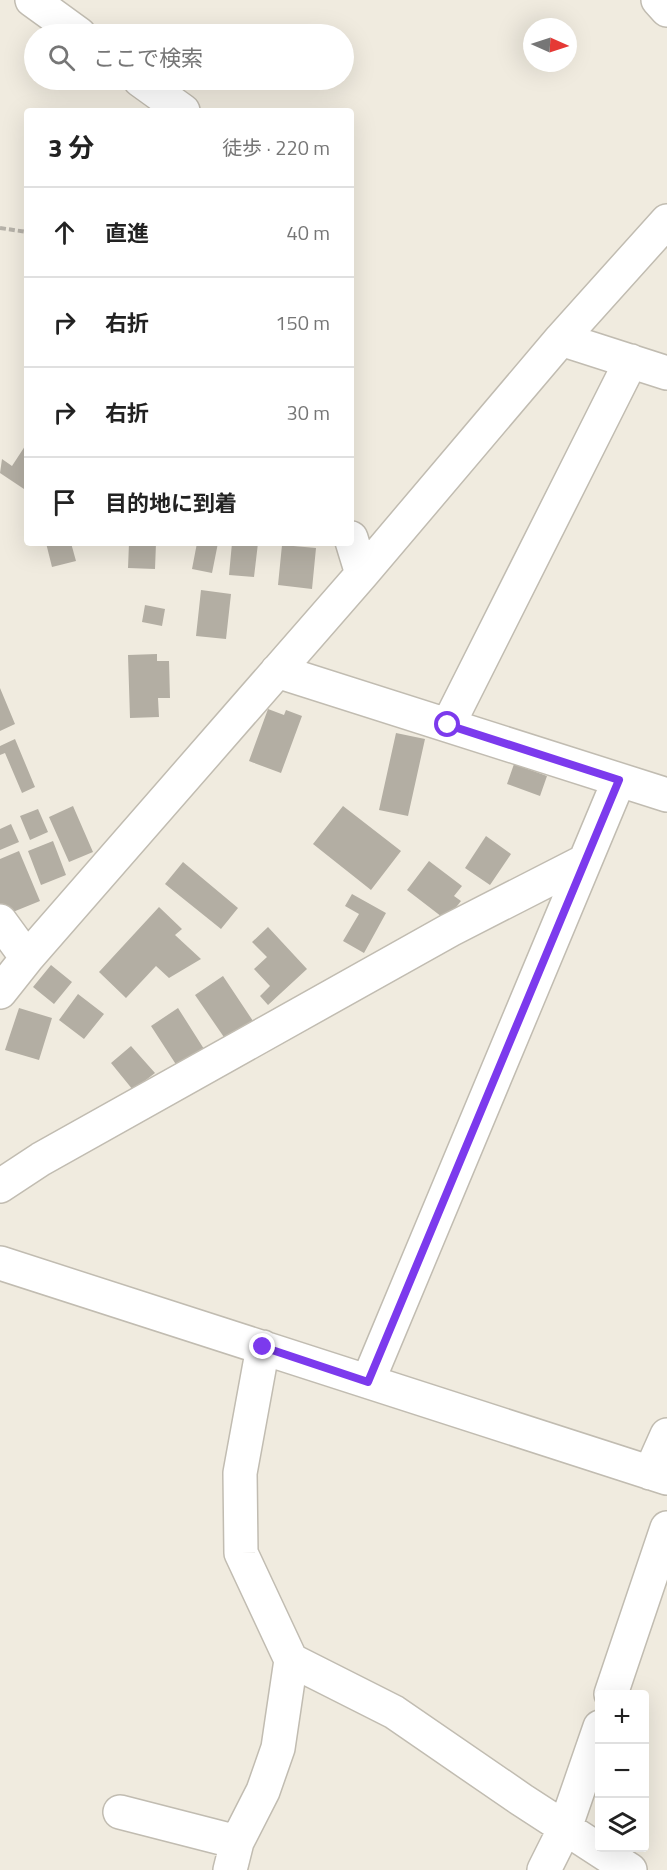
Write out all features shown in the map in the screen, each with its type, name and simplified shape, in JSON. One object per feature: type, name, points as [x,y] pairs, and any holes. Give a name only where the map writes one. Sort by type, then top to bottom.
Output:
[{"type":"street","points":[[33,0],[65,24]]},
{"type":"street","points":[[658,0],[667,10]]},
{"type":"street","points":[[154,90],[179,108]]},
{"type":"street","points":[[0,992],[27,958],[362,574],[561,339],[667,221]]},
{"type":"street","points":[[561,339],[667,373]]},
{"type":"street","points":[[448,725],[631,361]]},
{"type":"street","points":[[353,546],[362,574]]},
{"type":"street","points":[[277,671],[667,795]]},
{"type":"street","points":[[368,1382],[619,780]]},
{"type":"street","points":[[0,1186],[41,1159],[450,930],[585,861]]},
{"type":"street","points":[[0,921],[27,958]]},
{"type":"street","points":[[0,1263],[659,1476],[667,1436]]},
{"type":"street","points":[[120,1812],[234,1856],[279,1748],[291,1660],[241,1552],[240,1473],[263,1347]]},
{"type":"street","points":[[612,1690],[667,1528]]},
{"type":"street","points":[[291,1660],[394,1712],[630,1870]]},
{"type":"street","points":[[544,1870],[565,1828],[595,1741]]},
{"type":"path","points":[[0,228],[24,232]]},
{"type":"building","points":[[24,448],[24,489],[0,473],[2,459],[12,466]]},
{"type":"building","points":[[47,546],[72,546],[76,561],[52,567]]},
{"type":"building","points":[[129,546],[156,546],[155,569],[128,568]]},
{"type":"building","points":[[196,546],[217,546],[212,573],[192,569]]},
{"type":"building","points":[[232,546],[258,546],[254,577],[229,575]]},
{"type":"building","points":[[282,546],[316,548],[312,589],[278,585]]},
{"type":"building","points":[[201,590],[231,594],[226,639],[196,636]]},
{"type":"building","points":[[145,605],[165,609],[162,626],[142,622]]},
{"type":"building","points":[[157,654],[157,661],[169,661],[170,698],[158,698],[159,717],[130,718],[128,655]]},
{"type":"building","points":[[0,688],[15,724],[0,731]]},
{"type":"building","points":[[268,709],[284,715],[286,710],[302,716],[281,773],[249,761]]},
{"type":"building","points":[[396,733],[425,739],[408,816],[379,810]]},
{"type":"building","points":[[15,739],[35,787],[22,793],[5,753],[0,755],[0,746]]},
{"type":"building","points":[[514,764],[547,776],[540,796],[507,784]]},
{"type":"building","points":[[73,806],[93,852],[69,862],[49,817]]},
{"type":"building","points":[[343,806],[401,851],[371,890],[313,844]]},
{"type":"building","points":[[38,809],[48,832],[30,840],[20,816]]},
{"type":"building","points":[[11,824],[19,842],[0,850],[0,829]]},
{"type":"building","points":[[486,836],[511,854],[490,885],[465,868]]},
{"type":"building","points":[[53,841],[66,875],[41,885],[28,851]]},
{"type":"building","points":[[19,851],[40,901],[3,916],[0,908],[0,859]]},
{"type":"building","points":[[429,861],[462,886],[454,896],[461,901],[446,920],[407,890]]},
{"type":"building","points":[[183,862],[238,908],[221,929],[165,884]]},
{"type":"building","points":[[352,894],[386,913],[364,953],[343,941],[359,914],[345,906]]},
{"type":"building","points":[[159,907],[182,929],[175,935],[201,959],[169,978],[156,966],[126,998],[99,972]]},
{"type":"building","points":[[268,927],[307,969],[268,1005],[260,996],[270,986],[254,969],[267,957],[252,942]]},
{"type":"building","points":[[51,965],[72,982],[54,1004],[33,987]]},
{"type":"building","points":[[223,976],[255,1024],[228,1043],[195,995]]},
{"type":"building","points":[[78,994],[104,1014],[84,1039],[59,1020]]},
{"type":"building","points":[[19,1008],[52,1018],[39,1060],[5,1050]]},
{"type":"building","points":[[178,1008],[204,1049],[177,1066],[151,1026]]},
{"type":"building","points":[[131,1046],[155,1073],[133,1090],[111,1063]]},
{"type":"route","points":[[263,1347],[368,1382],[619,780],[448,725]]}]
